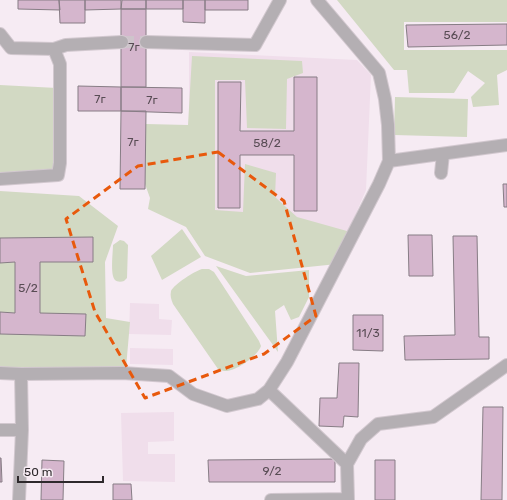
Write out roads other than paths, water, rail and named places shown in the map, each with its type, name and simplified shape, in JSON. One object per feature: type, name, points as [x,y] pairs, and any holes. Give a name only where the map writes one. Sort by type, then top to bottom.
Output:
[{"type":"street","points":[[146,42],[255,45],[280,0]]},
{"type":"street","points":[[0,373],[122,373],[169,376],[193,394],[227,406],[258,399],[269,390],[291,355],[380,184],[389,161],[388,125],[385,99],[379,73],[317,0]]},
{"type":"street","points":[[0,34],[11,48],[54,49],[66,45],[122,42]]},
{"type":"street","points":[[0,179],[58,175],[60,163],[60,64],[54,49]]},
{"type":"street","points":[[389,161],[507,145]]},
{"type":"street","points":[[441,173],[443,154]]},
{"type":"street","points":[[271,500],[348,500],[348,464],[361,439],[378,424],[433,417],[507,365]]},
{"type":"street","points":[[19,500],[22,430],[21,374]]},
{"type":"street","points":[[269,390],[348,464]]},
{"type":"street","points":[[0,430],[22,430]]},
{"type":"tunnel","points":[[122,42],[146,42]]}]
